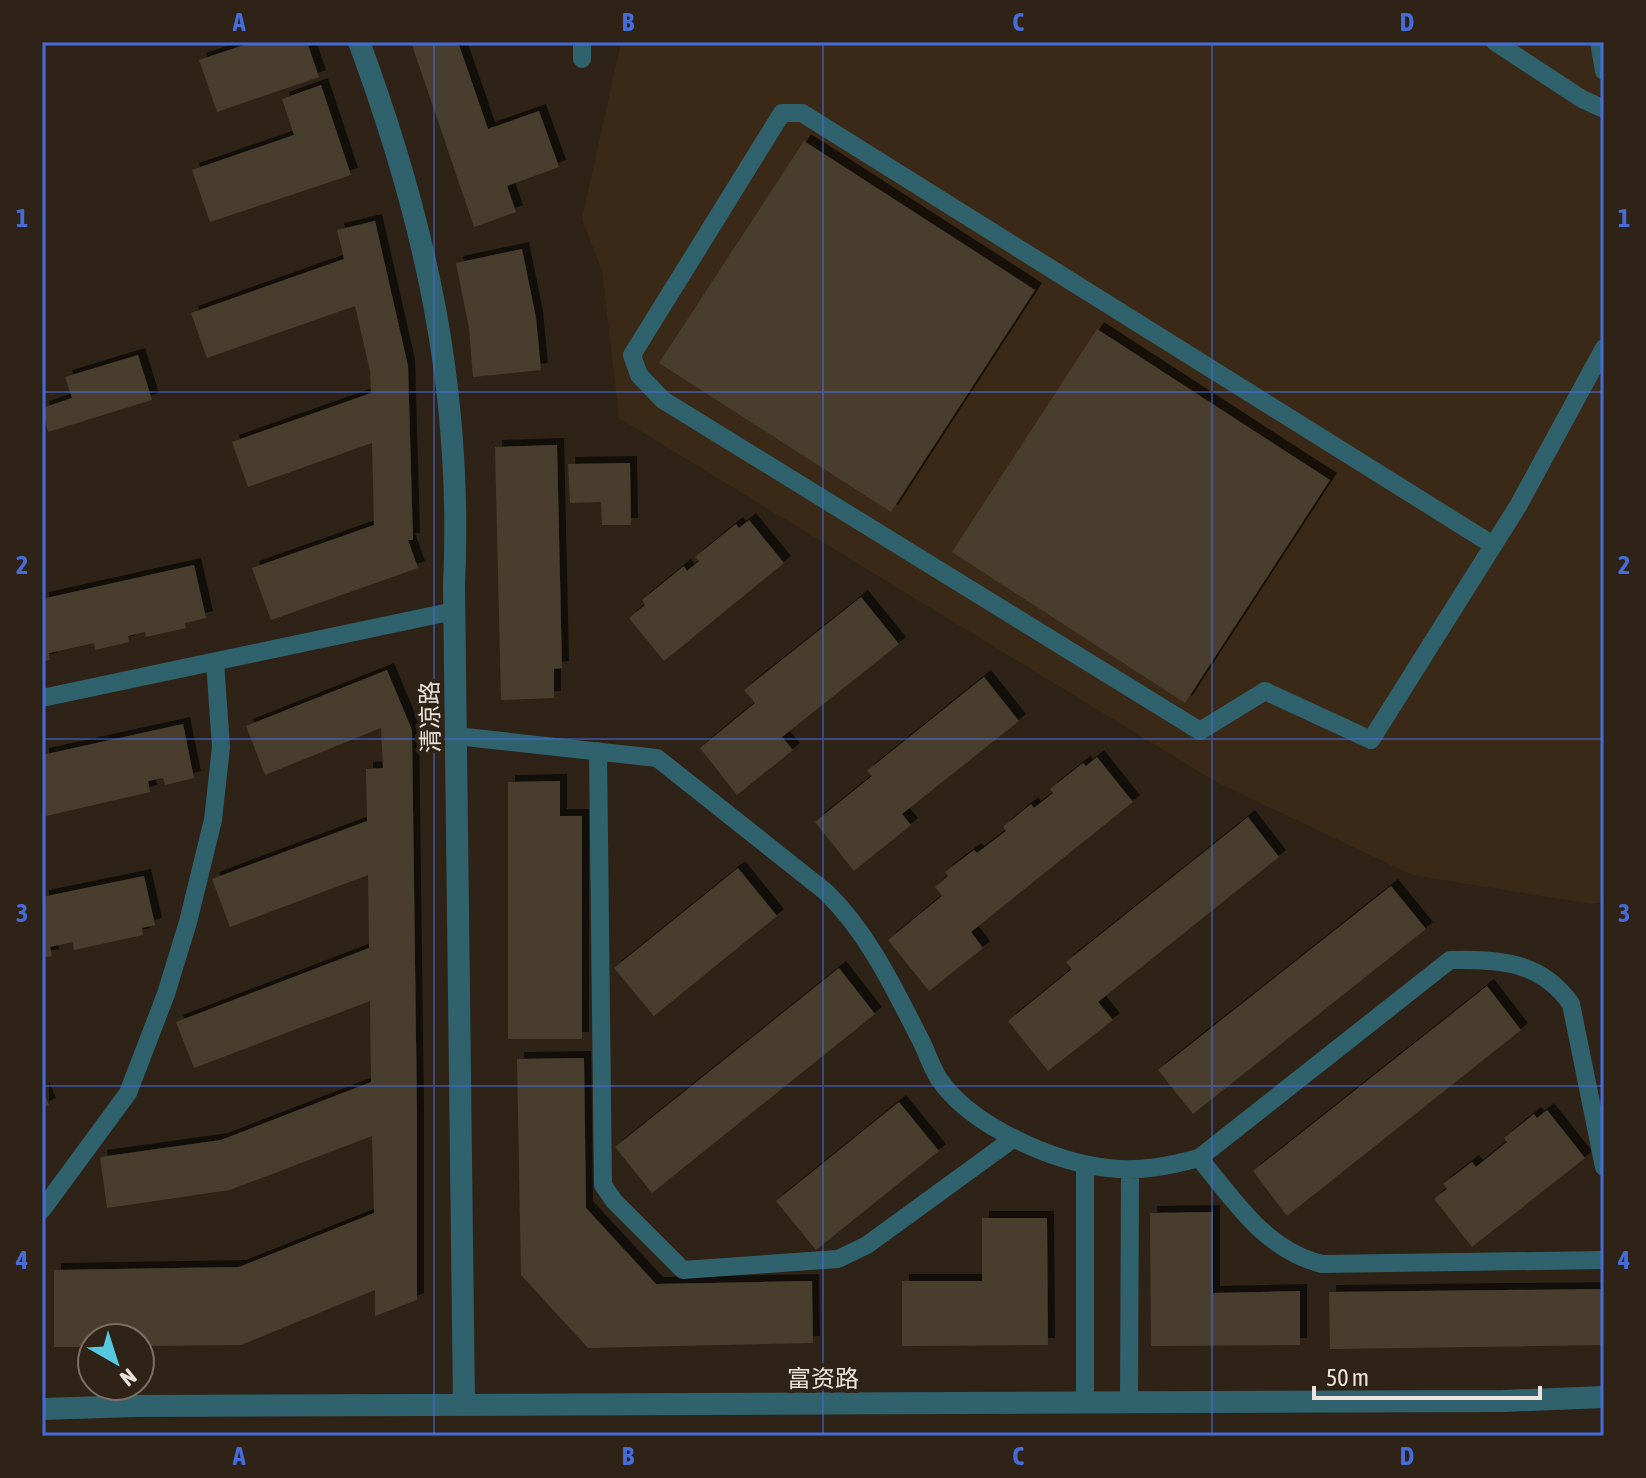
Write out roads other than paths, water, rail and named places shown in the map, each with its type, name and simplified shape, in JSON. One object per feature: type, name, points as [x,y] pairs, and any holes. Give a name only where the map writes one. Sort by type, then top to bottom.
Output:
[{"type":"street","name":"清凉路","points":[[359,42],[415,214],[441,338],[451,407],[455,467],[464,1405]]},
{"type":"street","name":"富资路","points":[[42,1409],[1503,1401],[1604,1397]]},
{"type":"lane","points":[[1495,42],[1582,99],[1604,109]]},
{"type":"lane","points":[[1599,42],[1604,71]]},
{"type":"lane","points":[[1493,545],[802,113],[782,113],[632,355],[639,375],[663,400],[1200,731],[1265,691],[1371,740],[1518,506],[1604,348]]},
{"type":"lane","points":[[42,698],[454,611]]},
{"type":"lane","points":[[42,1210],[128,1093],[166,994],[188,922],[213,820],[221,747],[215,662]]},
{"type":"lane","points":[[456,736],[657,758],[842,907],[867,940],[894,988],[938,1078],[970,1110],[1014,1138],[1085,1164],[1130,1169],[1153,1168],[1199,1158],[1450,960],[1486,959],[1541,974],[1555,984],[1571,1004],[1604,1167]]},
{"type":"lane","points":[[598,751],[603,1185],[614,1201],[683,1270],[838,1259],[867,1245],[1014,1138]]},
{"type":"lane","points":[[1199,1158],[1262,1233],[1289,1253],[1314,1262],[1604,1260]]},
{"type":"lane","points":[[1085,1164],[1085,1403]]},
{"type":"lane","points":[[1129,1403],[1130,1169]]}]
